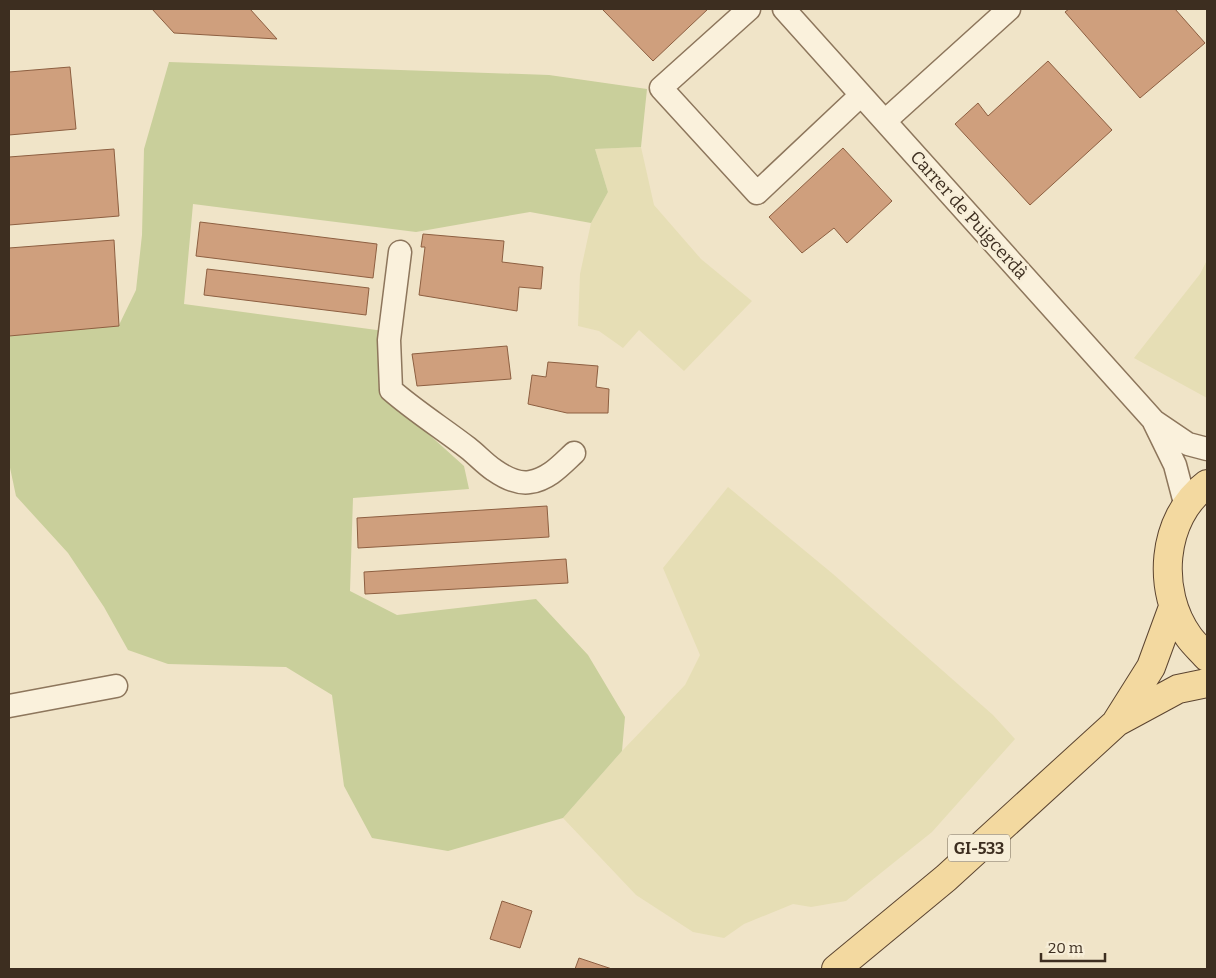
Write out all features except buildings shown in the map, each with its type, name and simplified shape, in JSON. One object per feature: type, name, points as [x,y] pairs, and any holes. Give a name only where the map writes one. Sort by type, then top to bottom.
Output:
[{"type":"main road","points":[[1207,484],[1186,507],[1174,530],[1168,556],[1168,582],[1173,608],[1188,637],[1207,657]]},
{"type":"main road","name":"GI-533","points":[[1116,722],[1151,667],[1173,608]]},
{"type":"main road","name":"GI-533","points":[[836,969],[946,878],[1116,722],[1178,689],[1207,683]]},
{"type":"street","points":[[749,9],[661,88],[757,193],[861,95]]},
{"type":"street","name":"Carrer de Puigcerdà","points":[[784,9],[1154,421],[1188,444],[1207,450]]},
{"type":"street","points":[[885,122],[1008,9]]},
{"type":"street","points":[[400,252],[389,340],[391,390],[494,470],[512,480],[529,482],[543,478],[553,472],[574,452]]},
{"type":"street","name":"Carrer de Puigcerdà","points":[[1154,421],[1175,465],[1186,507]]},
{"type":"street","points":[[9,706],[116,686]]},
{"type":"shaded area","points":[[641,147],[654,205],[701,259],[752,301],[684,371],[639,330],[623,348],[599,331],[578,326],[580,274],[591,223],[608,192],[595,149]]},
{"type":"shaded area","points":[[1207,260],[1207,398],[1134,358],[1200,274]]},
{"type":"shaded area","points":[[728,487],[833,574],[993,715],[1015,739],[932,832],[846,901],[811,907],[793,904],[744,924],[724,938],[693,932],[636,895],[563,818],[622,751],[685,685],[700,655],[663,568]]},
{"type":"green space","points":[[169,62],[549,75],[647,89],[641,147],[595,149],[608,192],[591,223],[530,212],[416,232],[193,204],[184,304],[384,331],[385,395],[464,466],[469,489],[353,498],[350,591],[397,615],[536,599],[588,655],[625,717],[622,751],[563,818],[448,851],[372,838],[344,786],[332,695],[286,667],[168,664],[128,650],[104,607],[68,553],[16,496],[9,463],[9,336],[119,325],[136,290],[142,235],[144,149]]}]
